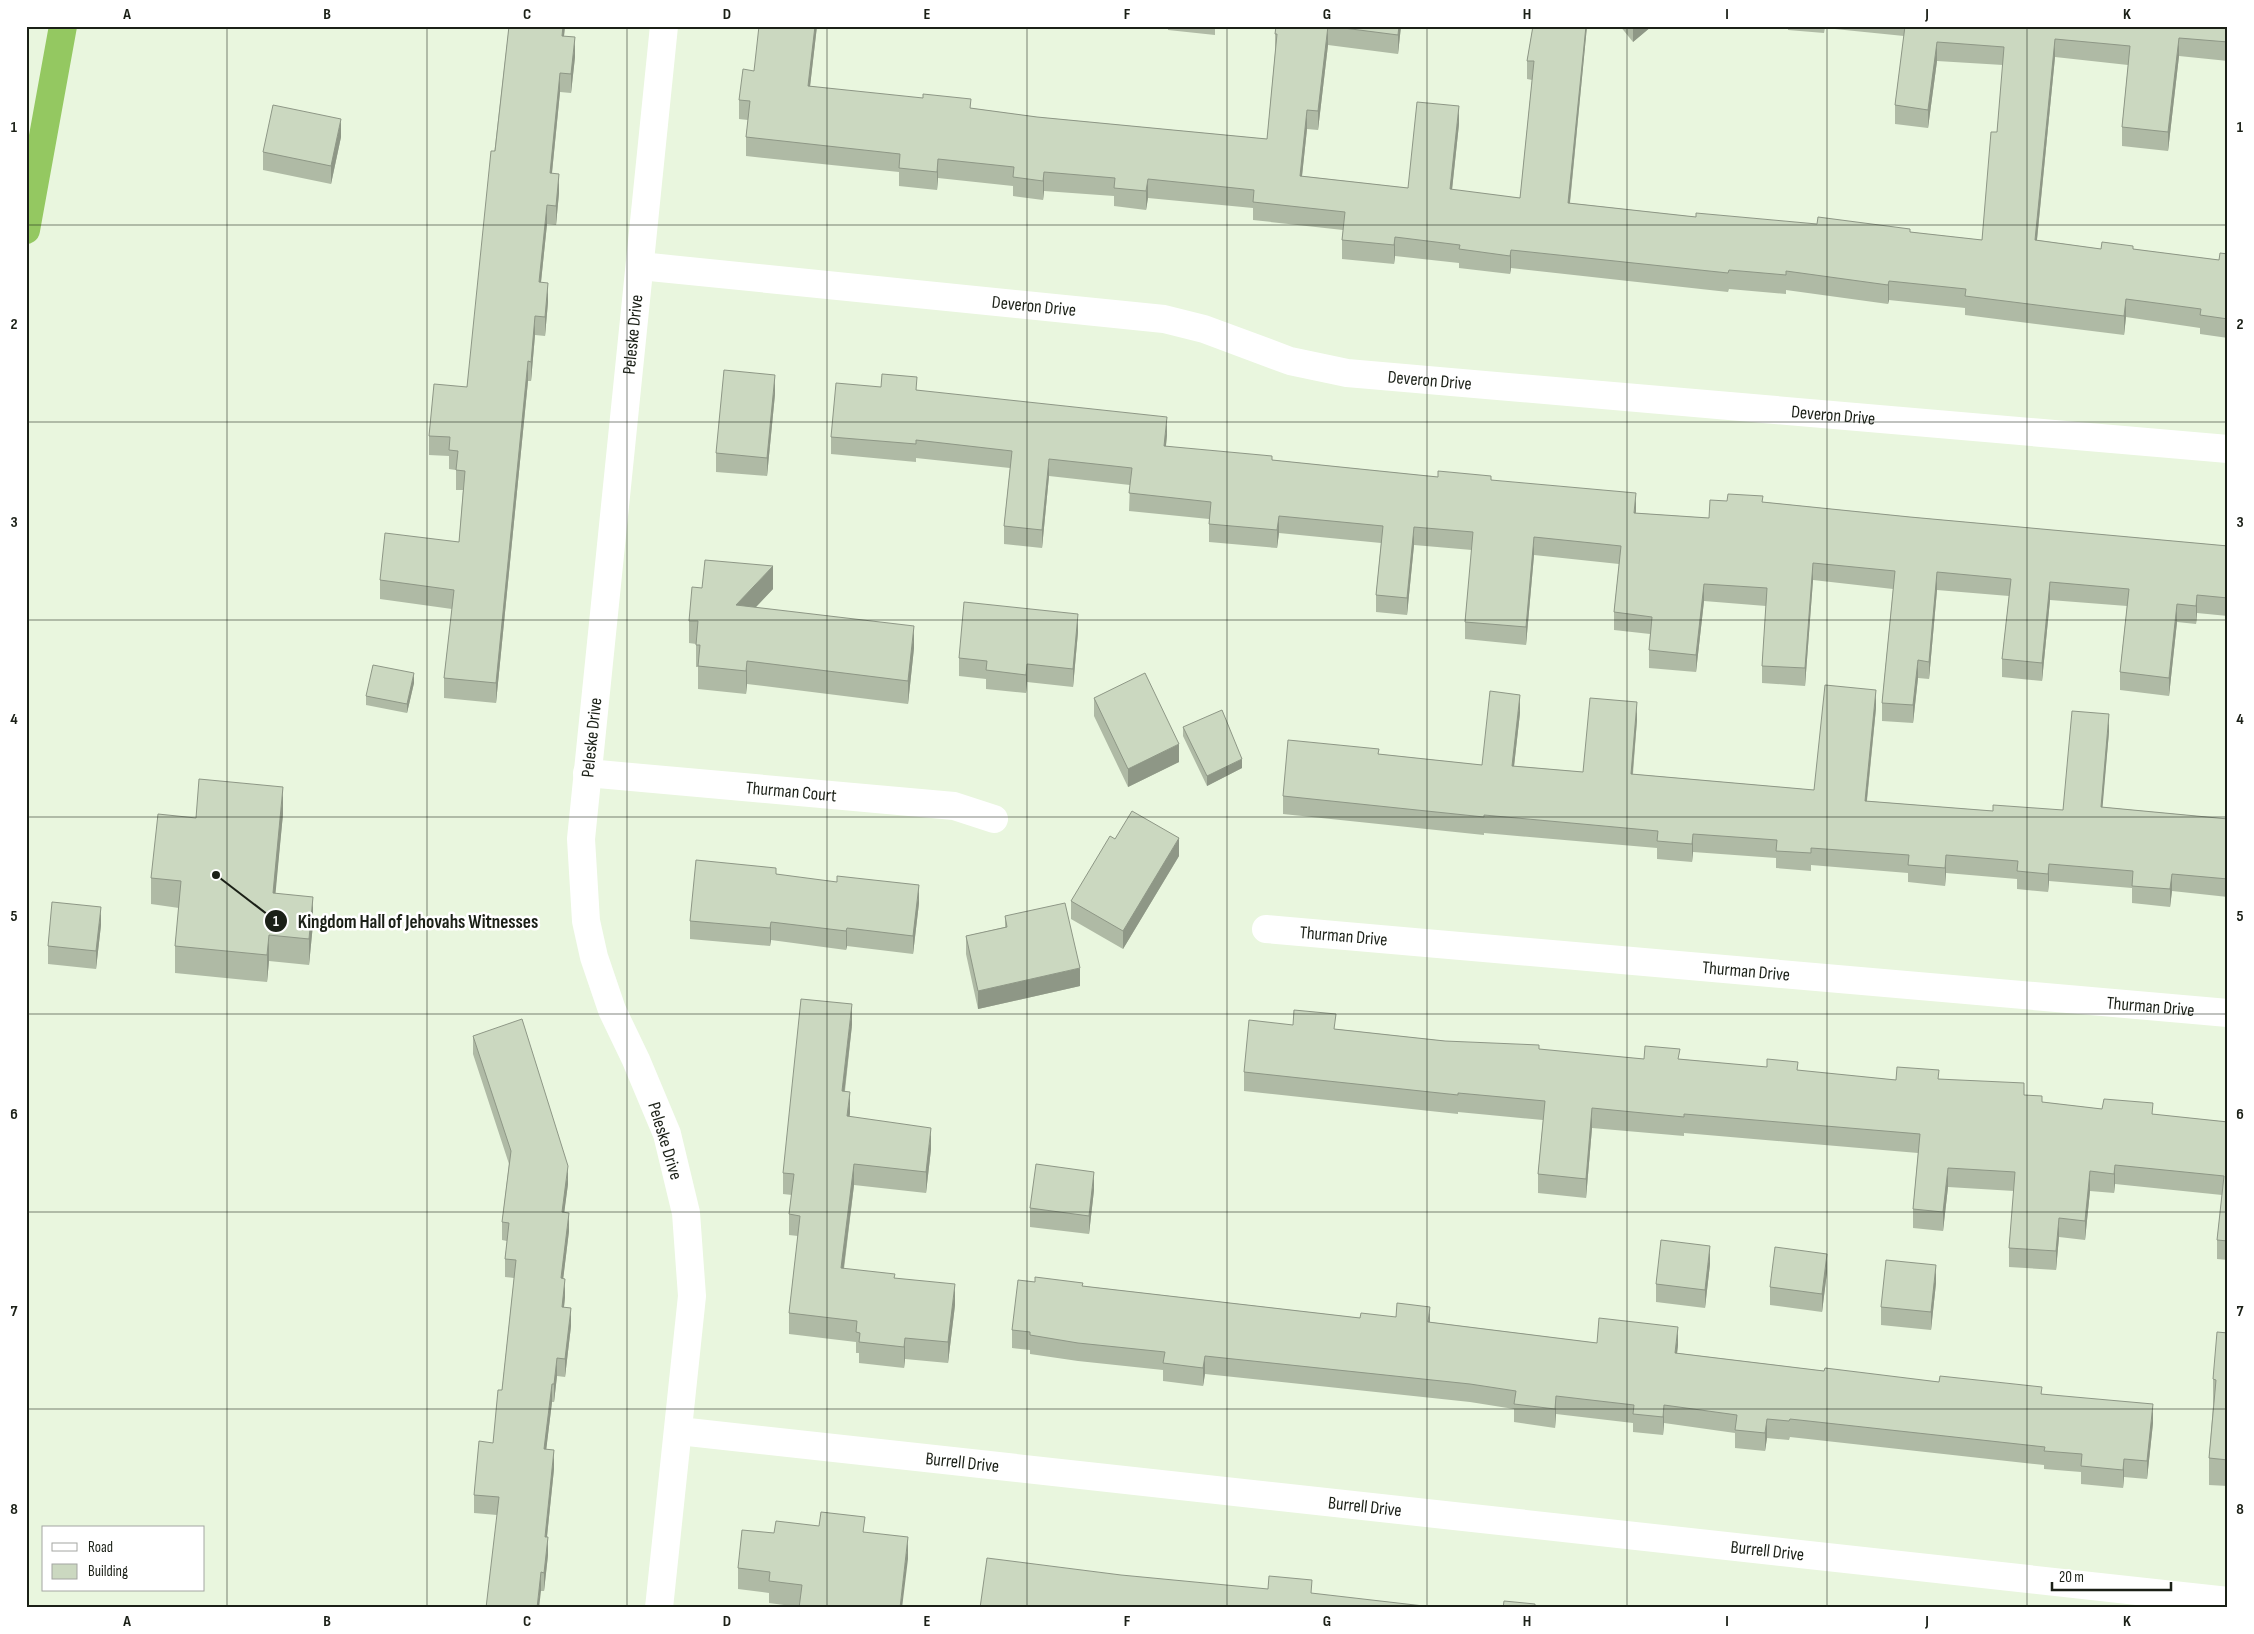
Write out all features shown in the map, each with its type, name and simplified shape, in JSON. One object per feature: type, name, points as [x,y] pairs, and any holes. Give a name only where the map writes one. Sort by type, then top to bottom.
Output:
[{"type":"highway","points":[[26,230],[63,26]]},
{"type":"street","name":"Peleske Drive","points":[[664,26],[581,838],[586,921],[594,957],[612,1010],[636,1060],[667,1134],[686,1213],[692,1296],[679,1431]]},
{"type":"street","name":"Deveron Drive","points":[[640,266],[1164,318],[1204,328],[1290,361],[1347,372],[2228,449]]},
{"type":"street","name":"Thurman Court","points":[[588,773],[954,806],[994,819]]},
{"type":"street","name":"Thurman Drive","points":[[1266,929],[2228,1013]]},
{"type":"street","name":"Burrell Drive","points":[[679,1431],[2228,1601]]},
{"type":"street","points":[[659,1608],[679,1431]]},
{"type":"building","points":[[509,26],[563,26],[562,36],[575,37],[571,74],[560,73],[550,173],[559,174],[556,206],[547,205],[539,282],[548,283],[545,317],[535,316],[531,362],[528,361],[496,683],[444,678],[454,590],[380,580],[385,533],[459,542],[465,471],[456,470],[458,451],[449,450],[450,437],[429,436],[434,384],[467,387],[491,151],[495,151]]},
{"type":"building","points":[[759,26],[815,26],[808,86],[923,98],[923,94],[971,99],[970,108],[1037,117],[1267,139],[1277,34],[1275,34],[1276,26],[1328,26],[1318,111],[1307,110],[1300,176],[1408,188],[1417,102],[1459,106],[1450,189],[1520,198],[1534,61],[1527,61],[1533,26],[1586,26],[1568,203],[1696,217],[1696,213],[1817,224],[1818,217],[1910,229],[1910,232],[1982,240],[1991,132],[1997,132],[2004,47],[1937,42],[1928,110],[1895,105],[1905,26],[2228,26],[2228,42],[2179,38],[2168,132],[2122,127],[2130,46],[2055,39],[2035,240],[2101,249],[2102,242],[2133,246],[2133,249],[2219,260],[2220,253],[2228,254],[2228,319],[2200,315],[2201,309],[2126,299],[2124,316],[1965,296],[1966,289],[1889,281],[1888,285],[1786,271],[1786,275],[1729,270],[1728,273],[1511,250],[1510,256],[1459,249],[1460,245],[1395,237],[1394,245],[1342,240],[1345,212],[1253,202],[1254,190],[1148,179],[1146,191],[1114,188],[1115,178],[1044,172],[1043,181],[1013,177],[1014,167],[938,159],[937,172],[899,168],[900,154],[746,137],[750,101],[739,100],[743,69],[754,71]]},
{"type":"building","points":[[1328,26],[1399,26],[1398,35]]},
{"type":"building","points":[[273,105],[341,119],[331,166],[263,152]]},
{"type":"building","points":[[724,370],[775,375],[767,458],[716,453]]},
{"type":"building","points":[[882,374],[917,377],[916,390],[1167,417],[1164,446],[1272,456],[1272,460],[1438,477],[1438,471],[1491,476],[1491,480],[1636,493],[1634,513],[1709,518],[1710,500],[1727,501],[1728,494],[1763,496],[1762,502],[2228,546],[2228,598],[2197,595],[2196,606],[2177,604],[2169,678],[2120,672],[2129,589],[2050,582],[2042,663],[2002,659],[2011,579],[1937,572],[1929,662],[1918,660],[1913,705],[1882,703],[1895,571],[1813,563],[1805,668],[1762,666],[1767,588],[1704,584],[1696,655],[1649,650],[1652,617],[1614,612],[1621,546],[1534,537],[1526,627],[1465,622],[1473,532],[1414,527],[1407,598],[1376,595],[1383,526],[1279,516],[1277,530],[1209,524],[1211,502],[1129,493],[1132,468],[1049,459],[1042,530],[1004,526],[1012,451],[916,440],[916,444],[831,437],[836,383],[881,387]]},
{"type":"building","points":[[705,560],[773,566],[736,605],[914,626],[908,681],[747,661],[746,671],[698,666],[700,645],[696,645],[698,621],[689,621],[692,587],[702,588]]},
{"type":"building","points":[[964,602],[1078,614],[1073,669],[1027,664],[1026,675],[986,670],[987,661],[959,658]]},
{"type":"building","points":[[373,665],[414,673],[407,704],[366,696]]},
{"type":"building","points":[[1145,673],[1179,744],[1128,769],[1094,698]]},
{"type":"building","points":[[1825,685],[1876,690],[1865,801],[1993,811],[1993,805],[2063,810],[2072,711],[2109,714],[2101,807],[2228,819],[2228,879],[2172,874],[2170,889],[2132,886],[2133,871],[2049,864],[2048,874],[2017,871],[2018,861],[1946,855],[1945,868],[1908,865],[1909,855],[1811,848],[1811,853],[1776,851],[1777,840],[1693,834],[1692,844],[1657,841],[1658,831],[1484,815],[1484,817],[1283,796],[1288,740],[1379,749],[1378,754],[1482,765],[1490,691],[1520,695],[1512,766],[1583,772],[1590,698],[1637,702],[1631,774],[1814,790]]},
{"type":"building","points":[[1222,710],[1242,759],[1207,776],[1183,727]]},
{"type":"building","points":[[199,779],[283,787],[273,893],[313,897],[309,939],[269,935],[267,955],[175,946],[181,881],[151,878],[158,814],[196,818]]},
{"type":"building","points":[[1132,811],[1179,838],[1123,931],[1071,901],[1110,836],[1115,839]]},
{"type":"building","points":[[696,860],[776,868],[776,874],[837,882],[837,876],[919,885],[913,936],[847,928],[846,931],[771,922],[770,928],[690,921]]},
{"type":"building","points":[[52,902],[101,907],[96,951],[48,946]]},
{"type":"building","points":[[1065,903],[1080,968],[978,991],[966,936],[1007,927],[1005,916]]},
{"type":"building","points":[[801,999],[852,1004],[842,1091],[850,1092],[847,1116],[931,1128],[926,1172],[854,1164],[841,1268],[895,1274],[894,1278],[955,1284],[948,1342],[905,1338],[904,1347],[859,1342],[860,1333],[856,1332],[857,1321],[789,1313],[800,1216],[789,1214],[794,1174],[783,1173]]},
{"type":"building","points":[[1294,1010],[1336,1014],[1334,1029],[1445,1041],[1539,1045],[1539,1049],[1644,1059],[1645,1046],[1680,1049],[1678,1059],[1767,1067],[1767,1059],[1798,1062],[1797,1070],[1896,1080],[1897,1067],[1939,1070],[1938,1079],[2024,1083],[2024,1095],[2042,1096],[2042,1102],[2102,1109],[2104,1099],[2153,1103],[2152,1114],[2228,1122],[2228,1241],[2217,1240],[2224,1176],[2115,1165],[2114,1174],[2090,1171],[2085,1221],[2059,1218],[2056,1251],[2009,1248],[2015,1172],[1948,1168],[1943,1212],[1913,1209],[1920,1134],[1684,1114],[1684,1117],[1592,1108],[1586,1179],[1538,1174],[1545,1101],[1458,1093],[1458,1095],[1244,1072],[1249,1020],[1293,1025]]},
{"type":"building","points":[[522,1019],[568,1166],[562,1212],[569,1213],[561,1278],[565,1279],[562,1307],[571,1308],[565,1359],[557,1358],[554,1384],[552,1384],[544,1449],[554,1450],[545,1537],[548,1537],[544,1573],[541,1572],[537,1608],[486,1608],[499,1497],[474,1495],[479,1441],[493,1443],[498,1390],[502,1390],[516,1260],[505,1259],[509,1223],[502,1222],[511,1151],[473,1036]]},
{"type":"building","points":[[1036,1164],[1094,1172],[1089,1216],[1030,1208]]},
{"type":"building","points":[[1661,1240],[1710,1246],[1705,1290],[1656,1284]]},
{"type":"building","points":[[1775,1247],[1827,1254],[1822,1294],[1770,1287]]},
{"type":"building","points":[[1886,1260],[1936,1265],[1931,1312],[1881,1307]]},
{"type":"building","points":[[1035,1277],[1083,1283],[1082,1286],[1360,1318],[1361,1313],[1396,1317],[1397,1303],[1430,1307],[1428,1322],[1597,1343],[1599,1318],[1678,1327],[1675,1353],[1824,1371],[1825,1368],[1939,1382],[1940,1376],[2042,1387],[2041,1394],[2153,1404],[2147,1461],[2124,1459],[2123,1470],[2081,1466],[2082,1454],[2044,1451],[2045,1447],[1790,1419],[1789,1421],[1767,1419],[1765,1433],[1735,1430],[1737,1415],[1664,1405],[1663,1417],[1633,1414],[1634,1405],[1556,1396],[1555,1409],[1514,1404],[1516,1391],[1470,1384],[1205,1356],[1203,1368],[1163,1363],[1165,1352],[1078,1343],[1030,1335],[1030,1332],[1012,1330],[1018,1280],[1035,1282]]},
{"type":"building","points":[[2217,1332],[2228,1333],[2228,1460],[2209,1458],[2216,1380],[2213,1379]]},
{"type":"building","points":[[821,1512],[865,1517],[863,1532],[908,1537],[900,1608],[799,1608],[802,1585],[769,1581],[770,1572],[738,1568],[742,1530],[774,1533],[776,1521],[819,1526]]},
{"type":"building","points":[[987,1558],[1121,1575],[1268,1589],[1269,1576],[1312,1580],[1311,1593],[1441,1608],[980,1608]]},
{"type":"building","points":[[1504,1601],[1535,1604],[1535,1608],[1503,1608]]},
{"type":"place","name":"Kingdom Hall of Jehovahs Witnesses","points":[[216,875]]}]
